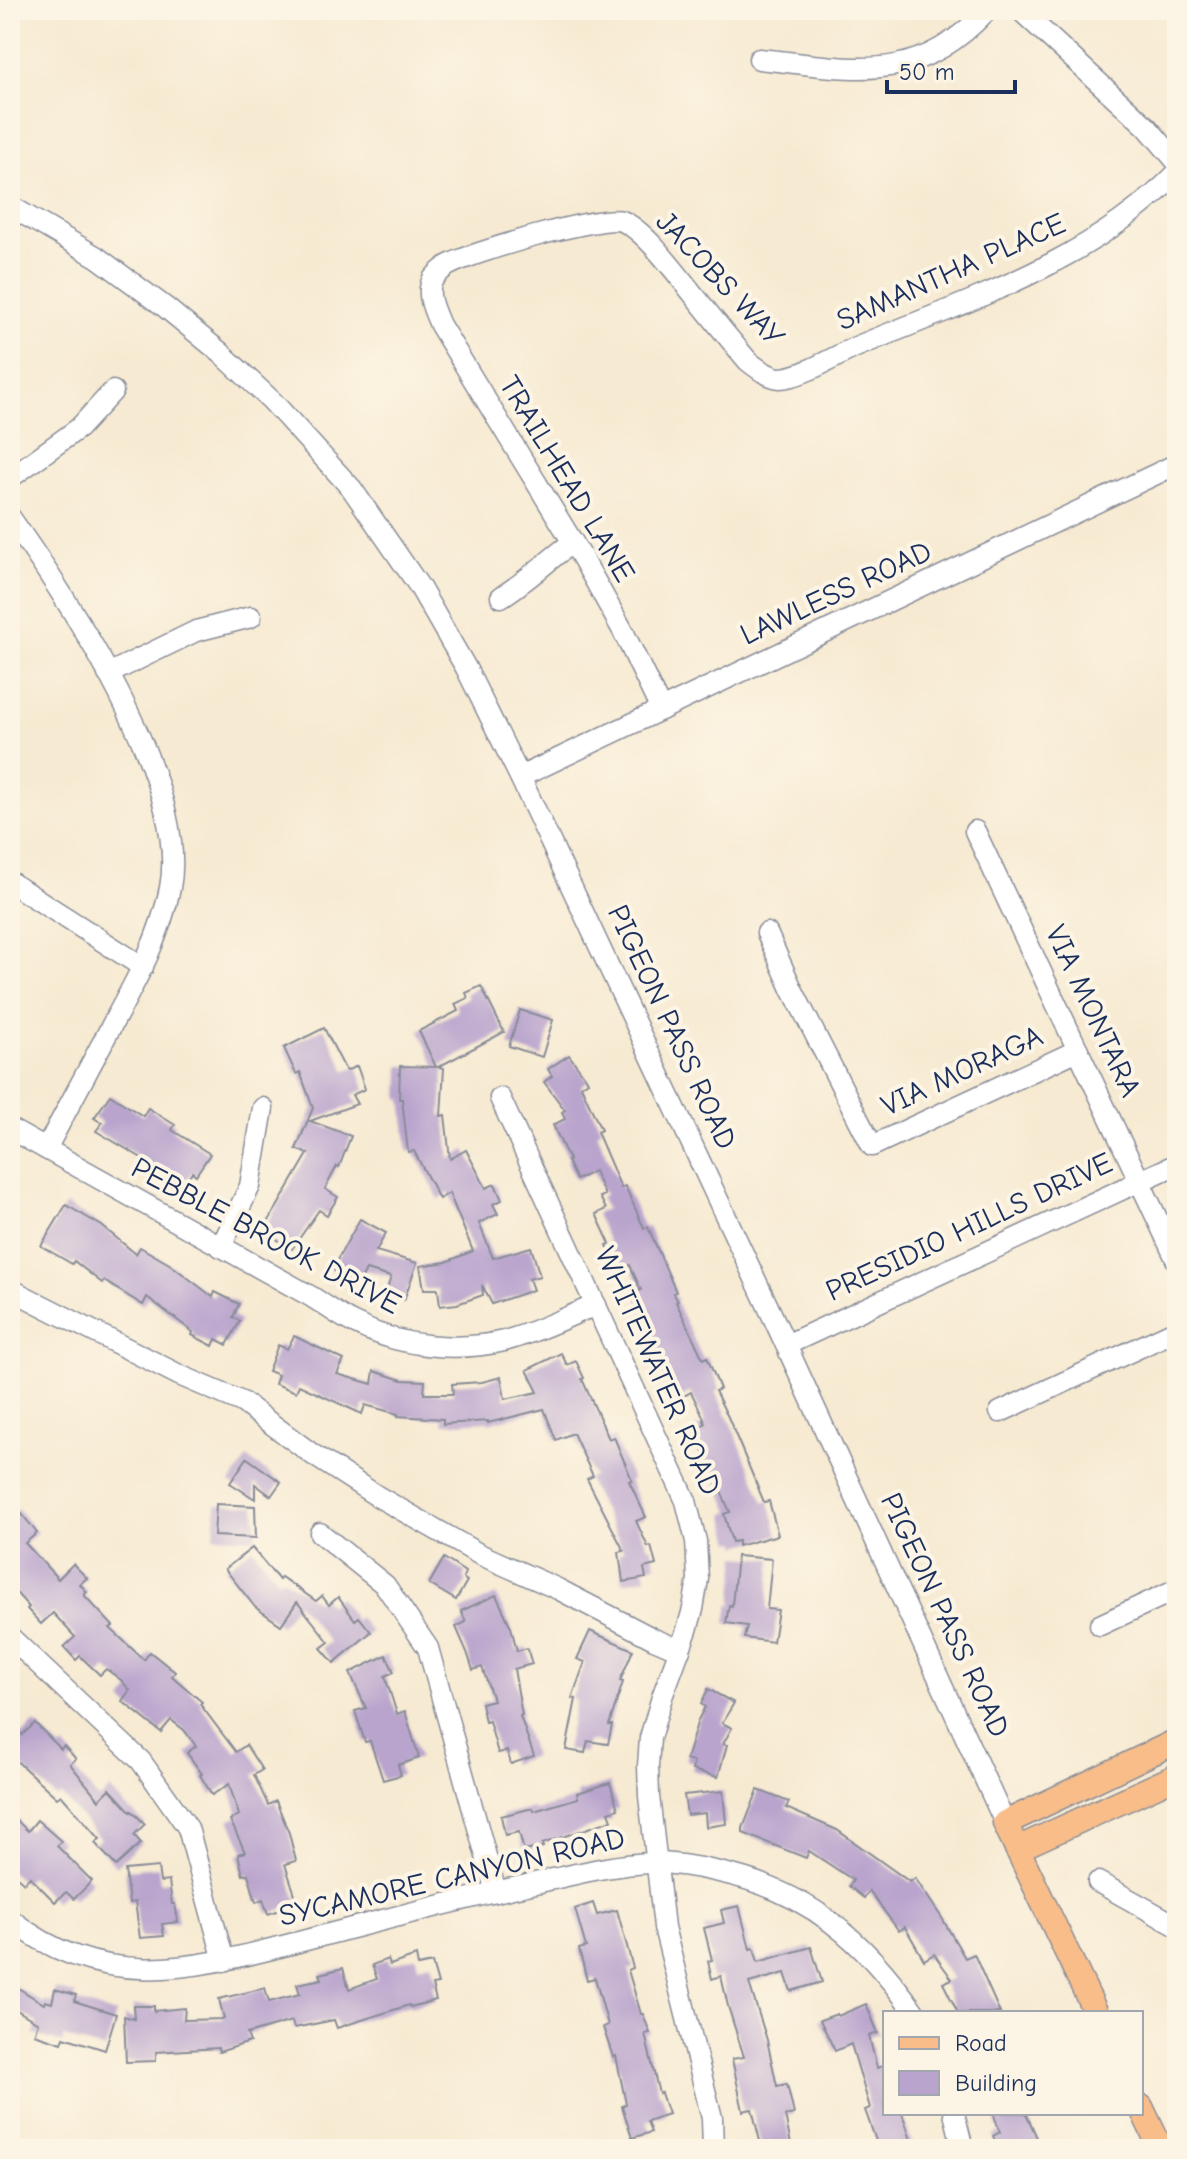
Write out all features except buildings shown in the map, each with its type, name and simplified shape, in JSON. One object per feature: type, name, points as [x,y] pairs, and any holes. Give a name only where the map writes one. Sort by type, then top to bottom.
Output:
[{"type":"main road","points":[[1005,1823],[1177,1741]]},
{"type":"main road","points":[[1017,1849],[1177,1776]]},
{"type":"main road","name":"PIGEON PASS ROAD","points":[[1005,1823],[1095,2011]]},
{"type":"main road","points":[[1143,2111],[1161,2149]]},
{"type":"street","points":[[759,59],[863,69],[894,67],[948,45],[987,10]]},
{"type":"street","points":[[1020,10],[1147,127],[1177,162]]},
{"type":"street","name":"SAMANTHA PLACE","points":[[777,378],[796,376],[837,355],[1022,278],[1080,249],[1116,226],[1177,173]]},
{"type":"street","name":"PIGEON PASS ROAD","points":[[10,206],[97,257],[221,353],[272,401],[352,489],[419,586],[466,668],[520,777],[1005,1823]]},
{"type":"street","name":"JACOBS WAY","points":[[620,220],[635,228],[664,259],[748,361],[777,378]]},
{"type":"street","name":"TRAILHEAD LANE","points":[[620,220],[571,228],[484,252],[446,267],[433,278],[429,294],[440,325],[573,542],[623,631],[661,710]]},
{"type":"street","points":[[10,478],[79,428],[113,391]]},
{"type":"street","name":"LAWLESS ROAD","points":[[520,777],[1177,464]]},
{"type":"street","points":[[10,517],[45,566],[108,674],[143,745],[162,793],[171,846],[171,883],[167,903],[143,967],[46,1149]]},
{"type":"street","points":[[501,597],[573,542]]},
{"type":"street","points":[[108,674],[196,631],[251,617]]},
{"type":"street","name":"VIA MONTARA","points":[[975,831],[1177,1261]]},
{"type":"street","points":[[10,882],[143,967]]},
{"type":"street","name":"VIA MORAGA","points":[[767,933],[872,1146],[1078,1050]]},
{"type":"street","name":"WHITEWATER ROAD","points":[[500,1098],[686,1501],[691,1518],[698,1579],[693,1609],[650,1738],[649,1796],[664,1927],[712,2118],[713,2149]]},
{"type":"street","points":[[221,1247],[250,1186],[263,1108]]},
{"type":"street","name":"PEBBLE BROOK DRIVE","points":[[10,1129],[359,1326],[399,1341],[443,1346],[484,1345],[530,1332],[596,1305]]},
{"type":"street","name":"PRESIDIO HILLS DRIVE","points":[[786,1345],[1177,1164]]},
{"type":"street","points":[[10,1289],[179,1375],[242,1402],[325,1463],[479,1554],[558,1589],[680,1650]]},
{"type":"street","points":[[1000,1412],[1177,1330]]},
{"type":"street","points":[[320,1533],[385,1585],[428,1648],[496,1892]]},
{"type":"street","points":[[1100,1625],[1177,1589]]},
{"type":"street","points":[[10,1637],[141,1761],[188,1828],[224,1961]]},
{"type":"street","name":"SYCAMORE CANYON ROAD","points":[[10,1919],[44,1944],[97,1963],[158,1970],[224,1961],[496,1892],[614,1866],[655,1863],[697,1867],[764,1883],[803,1903],[842,1929],[864,1949],[892,1980],[914,2011]]},
{"type":"street","points":[[1098,1882],[1177,1926]]},
{"type":"street","points":[[954,2115],[963,2149]]}]
